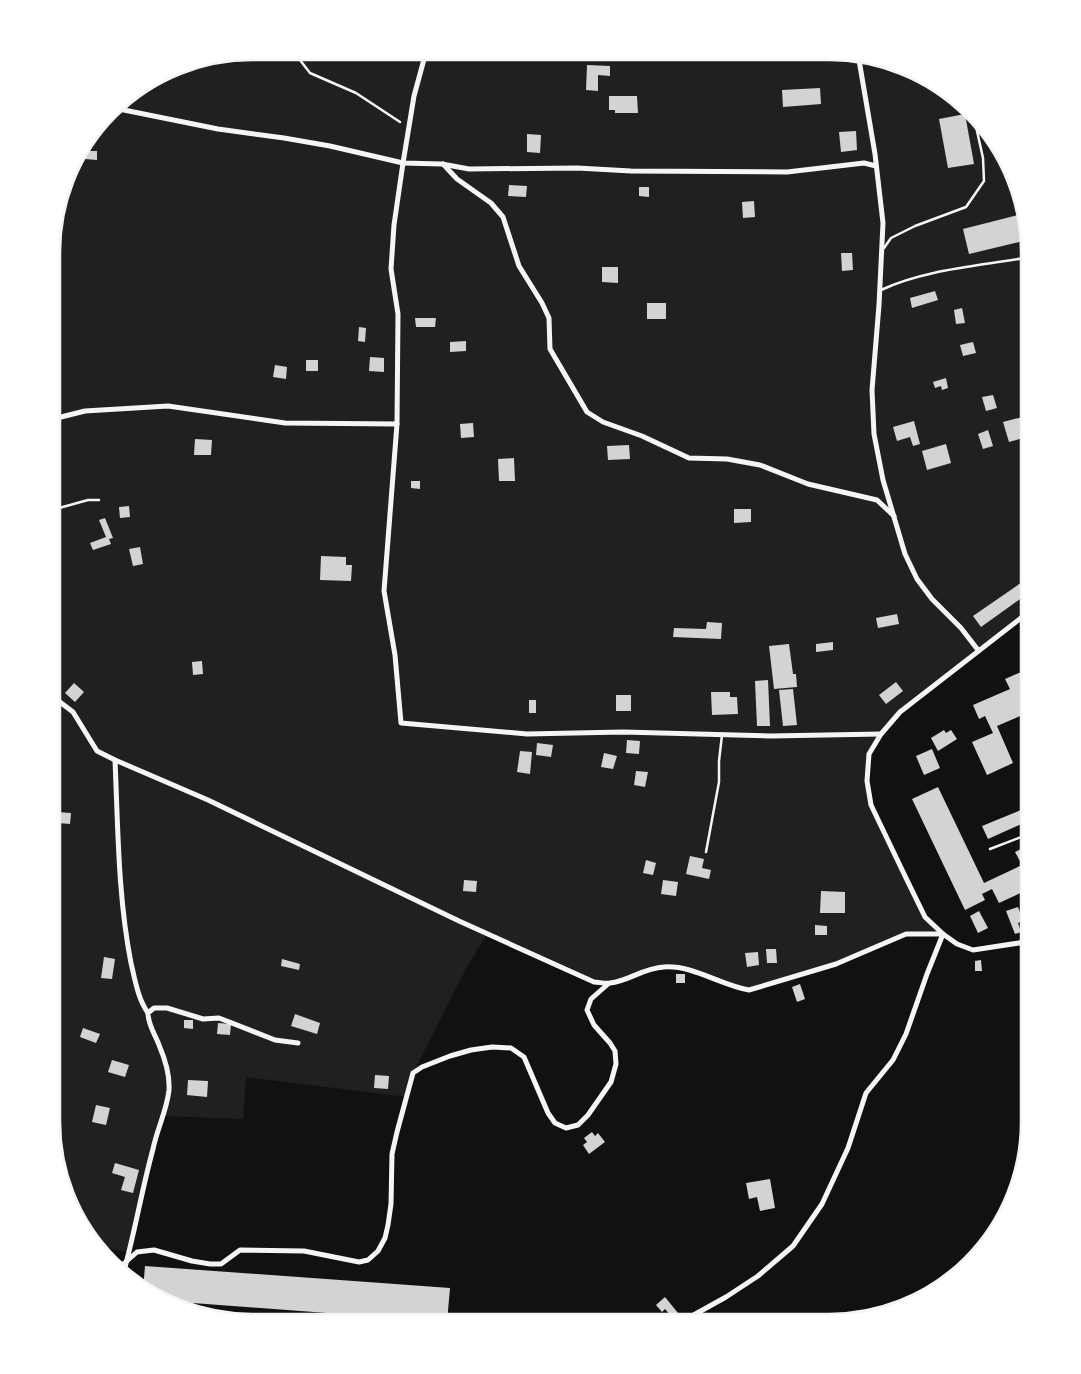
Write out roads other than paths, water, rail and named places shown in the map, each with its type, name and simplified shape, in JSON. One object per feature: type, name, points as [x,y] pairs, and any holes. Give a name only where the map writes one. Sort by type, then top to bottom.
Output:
[{"type":"street","points":[[424,60],[414,96],[403,163],[394,225],[392,269],[398,314],[397,424],[384,590],[394,655],[401,723],[527,734],[623,732],[770,736],[881,734]]},
{"type":"street","points":[[860,63],[883,223],[872,390],[874,434],[883,480],[905,554],[917,579],[932,598],[962,628],[978,650]]},
{"type":"street","points":[[123,110],[218,129],[330,146],[403,163],[442,164],[469,169],[577,168],[641,171],[787,172],[864,162],[876,166]]},
{"type":"street","points":[[442,164],[457,179],[491,203],[502,217],[519,266],[549,318],[550,349],[586,412],[603,422],[642,436],[689,458],[727,459],[760,465],[808,484],[877,500],[894,517]]},
{"type":"street","points":[[60,417],[85,410],[168,406],[286,423],[397,424]]},
{"type":"street","points":[[1021,618],[900,712],[881,734],[869,754],[867,781],[871,805],[925,917],[942,934],[957,944],[973,950],[1021,942]]},
{"type":"street","points":[[60,702],[73,712],[97,751],[208,800],[466,925],[594,982],[608,984],[623,980],[640,971],[664,966],[685,967],[737,988],[749,990],[836,964],[906,934],[942,934]]},
{"type":"street","points":[[115,760],[120,869],[127,940],[142,1006],[148,1013],[148,1022],[160,1046],[168,1072],[169,1091],[142,1189],[125,1266]]},
{"type":"street","points":[[695,1314],[758,1276],[793,1246],[817,1211],[848,1148],[866,1093],[893,1060],[906,1034],[942,934]]},
{"type":"street","points":[[124,1265],[138,1252],[154,1250],[210,1264],[221,1264],[240,1250],[304,1251],[358,1262],[368,1260],[378,1251],[385,1238],[391,1204],[392,1154],[413,1073],[422,1067],[471,1050],[492,1047],[511,1048],[524,1057],[548,1112],[555,1123],[566,1128],[578,1125],[588,1115],[611,1082],[616,1064],[615,1051],[594,1025],[587,1010],[591,999],[608,984]]},
{"type":"street","points":[[148,1013],[154,1008],[167,1008],[204,1019],[219,1018],[275,1040],[298,1043]]},
{"type":"lane","points":[[881,252],[891,238],[915,226],[966,207],[984,181],[983,158],[977,130]]},
{"type":"lane","points":[[880,291],[897,282],[942,271],[1021,258]]},
{"type":"lane","points":[[60,508],[88,500],[99,500]]},
{"type":"lane","points":[[706,852],[719,782],[722,735]]},
{"type":"lane","points":[[990,849],[1021,837]]}]
